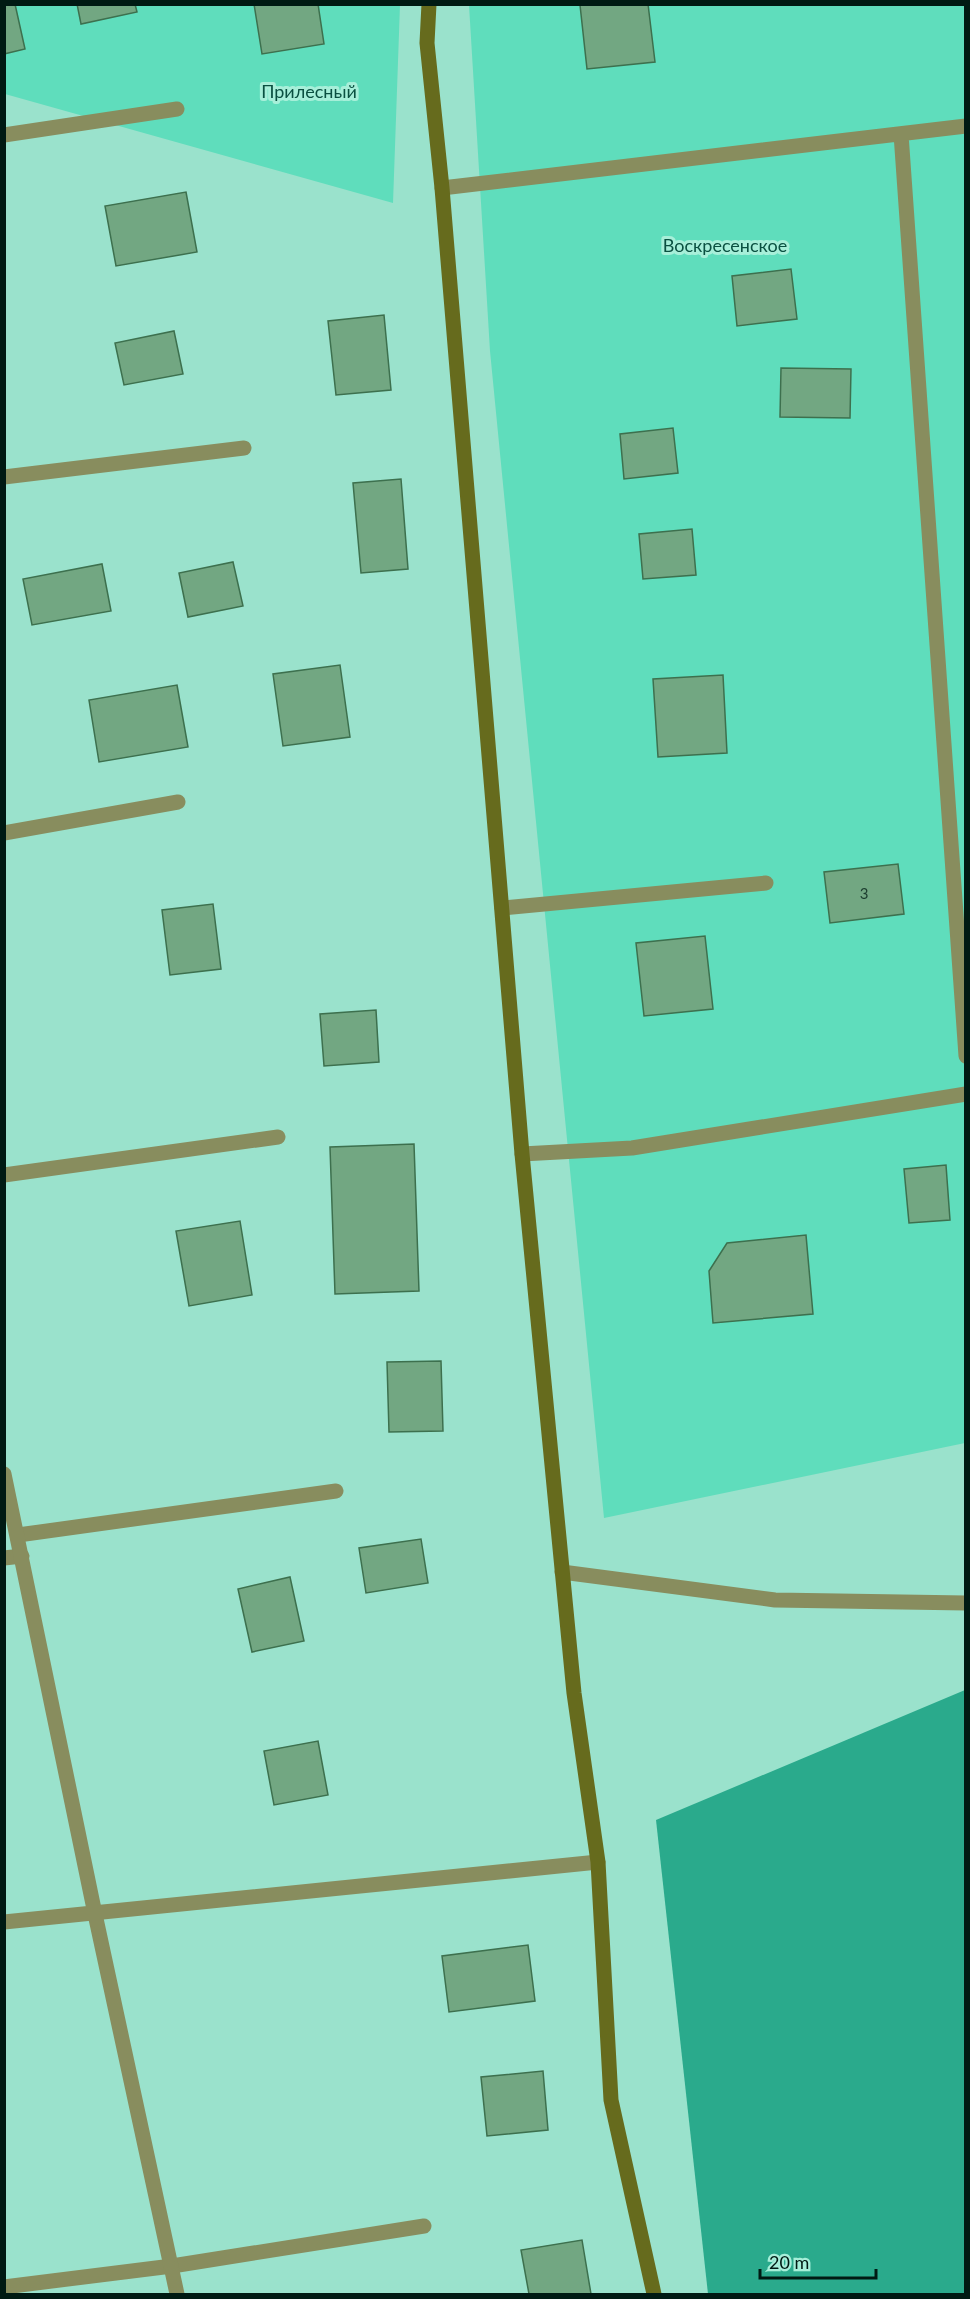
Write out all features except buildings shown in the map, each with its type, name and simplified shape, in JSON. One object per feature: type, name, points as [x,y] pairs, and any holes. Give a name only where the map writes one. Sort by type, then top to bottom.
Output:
[{"type":"street","points":[[429,4],[427,43],[442,188],[522,1154],[574,1693],[598,1862],[611,2100],[654,2295]]},
{"type":"street","points":[[4,135],[177,108]]},
{"type":"street","points":[[442,188],[966,126]]},
{"type":"street","points":[[901,134],[966,1056]]},
{"type":"street","points":[[4,477],[244,448]]},
{"type":"street","points":[[4,833],[178,802]]},
{"type":"street","points":[[502,908],[766,883]]},
{"type":"street","points":[[522,1154],[632,1148],[966,1094]]},
{"type":"street","points":[[4,1174],[278,1137]]},
{"type":"street","points":[[4,1474],[177,2295]]},
{"type":"street","points":[[18,1535],[336,1491]]},
{"type":"street","points":[[4,1558],[22,1557]]},
{"type":"street","points":[[562,1572],[775,1600],[966,1603]]},
{"type":"street","points":[[4,1922],[598,1862]]},
{"type":"street","points":[[4,2287],[172,2266],[424,2226]]},
{"type":"green space","name":"Прилесный","points":[[4,5],[400,5],[393,203],[5,94]]},
{"type":"green space","name":"Воскресенское","points":[[469,5],[965,5],[965,1443],[604,1518],[490,351]]},
{"type":"green space","points":[[965,1690],[965,2294],[708,2294],[656,1820]]}]
